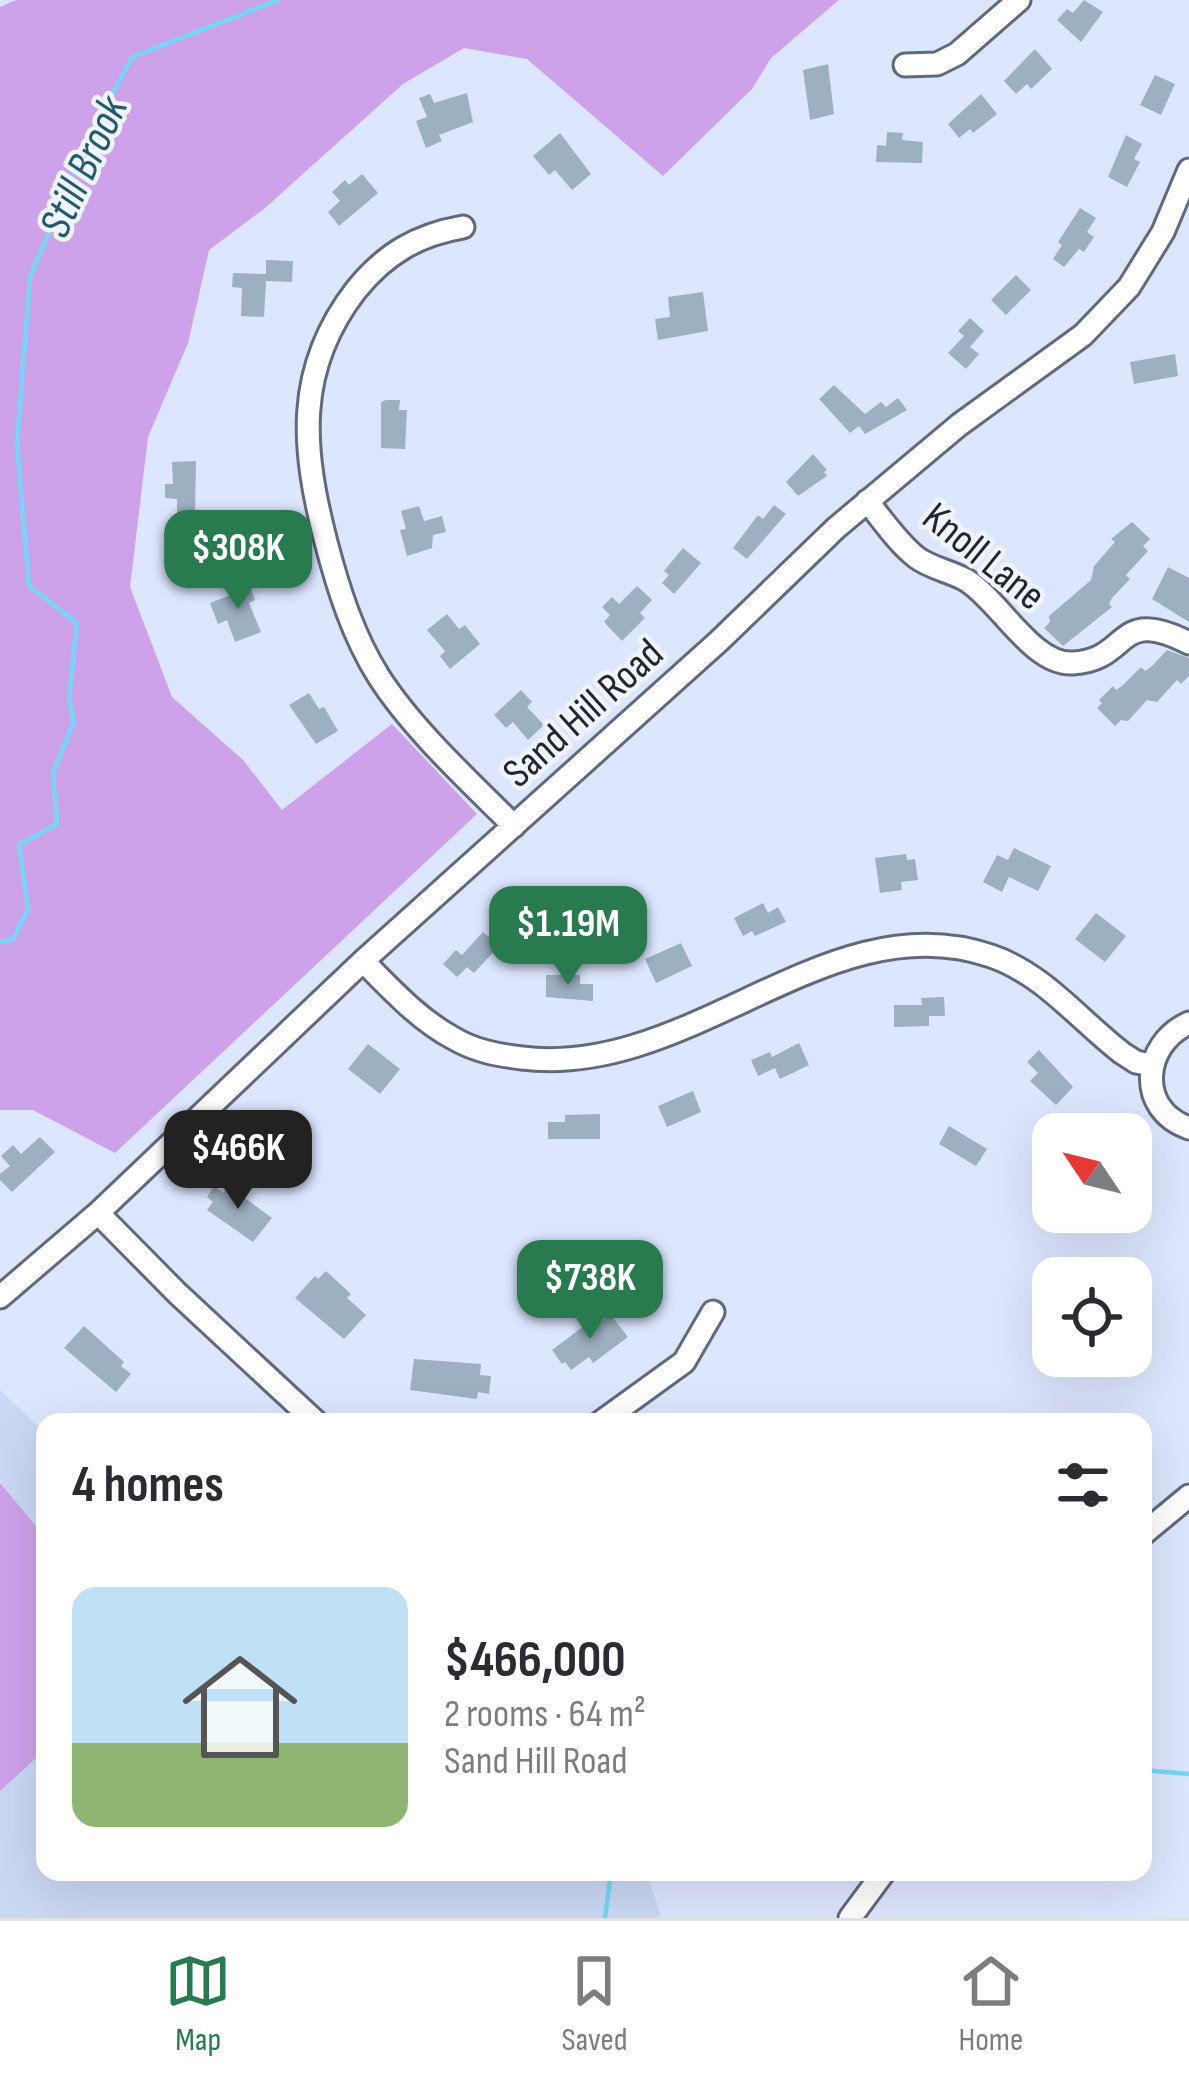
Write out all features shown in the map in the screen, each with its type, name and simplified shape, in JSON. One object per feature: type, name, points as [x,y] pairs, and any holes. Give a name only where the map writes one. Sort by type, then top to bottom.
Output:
[{"type":"street","points":[[905,64],[938,64],[958,54],[1019,0]]},
{"type":"street","name":"Sand Hill Road","points":[[0,1298],[98,1213],[363,961],[867,501],[959,425],[1083,335],[1129,287],[1163,232],[1189,170]]},
{"type":"street","points":[[463,227],[428,233],[395,251],[369,274],[332,324],[310,391],[306,438],[310,486],[342,601],[380,679],[514,826]]},
{"type":"street","name":"Knoll Lane","points":[[867,501],[917,558],[985,594],[1034,648],[1053,660],[1070,664],[1094,659],[1125,636],[1151,627],[1189,643]]},
{"type":"street","points":[[363,961],[402,1000],[449,1036],[493,1055],[553,1062],[627,1052],[826,967],[891,946],[935,943],[997,957],[1029,974],[1122,1053],[1151,1065]]},
{"type":"street","points":[[1189,1023],[1165,1038],[1151,1065],[1150,1083],[1166,1114],[1189,1128]]},
{"type":"street","points":[[98,1213],[306,1413]]},
{"type":"street","points":[[613,1413],[684,1362],[713,1312]]},
{"type":"street","points":[[1152,1527],[1189,1496]]},
{"type":"street","points":[[850,1918],[877,1881]]},
{"type":"shaded area","points":[[16,0],[839,0],[771,58],[752,89],[663,176],[527,59],[464,48],[403,84],[265,208],[209,250],[188,343],[148,437],[130,587],[172,697],[243,760],[282,810],[392,724],[477,814],[115,1153],[33,1110],[0,1110],[0,7]]},
{"type":"shaded area","points":[[0,1390],[36,1424],[36,1881],[649,1881],[661,1915],[658,1918],[0,1918]]},
{"type":"shaded area","points":[[0,1483],[36,1526],[36,1758],[0,1791]]},
{"type":"building","points":[[1084,0],[1103,12],[1081,42],[1057,20],[1067,9],[1073,13]]},
{"type":"building","points":[[1035,49],[1052,69],[1031,89],[1027,84],[1016,94],[1004,81]]},
{"type":"building","points":[[828,64],[834,114],[810,120],[803,70]]},
{"type":"building","points":[[1155,75],[1175,84],[1161,115],[1140,105]]},
{"type":"building","points":[[467,93],[473,122],[439,135],[442,141],[426,148],[416,121],[427,117],[419,98],[430,94],[434,103]]},
{"type":"building","points":[[981,94],[997,114],[959,138],[948,124]]},
{"type":"building","points":[[887,132],[903,133],[902,140],[923,142],[922,163],[876,162],[877,145],[886,146]]},
{"type":"building","points":[[560,133],[591,174],[572,190],[555,170],[549,175],[533,156]]},
{"type":"building","points":[[1126,135],[1142,144],[1134,159],[1140,162],[1127,187],[1108,177]]},
{"type":"building","points":[[362,174],[378,193],[339,226],[328,212],[340,201],[332,192],[345,180],[349,185]]},
{"type":"building","points":[[1080,208],[1096,218],[1087,232],[1094,237],[1064,267],[1053,259]]},
{"type":"building","points":[[266,260],[293,261],[292,282],[266,281],[264,317],[241,316],[242,288],[232,287],[233,273],[266,274]]},
{"type":"building","points":[[1016,275],[1031,290],[1006,315],[991,300]]},
{"type":"building","points":[[703,292],[708,331],[658,340],[655,319],[670,317],[668,297]]},
{"type":"building","points":[[970,318],[984,331],[970,347],[979,354],[966,369],[948,353],[964,336],[958,331]]},
{"type":"building","points":[[1175,354],[1178,376],[1134,384],[1130,362]]},
{"type":"building","points":[[834,385],[865,414],[881,402],[886,407],[898,398],[907,410],[865,434],[859,426],[850,433],[819,399]]},
{"type":"building","points":[[400,400],[399,410],[407,410],[405,449],[381,448],[381,402]]},
{"type":"building","points":[[813,454],[827,476],[798,496],[786,482]]},
{"type":"building","points":[[196,461],[195,515],[177,516],[177,499],[165,498],[165,484],[173,484],[172,462]]},
{"type":"building","points":[[774,505],[786,514],[747,559],[733,548],[758,515],[763,519]]},
{"type":"building","points":[[419,506],[424,521],[442,516],[446,532],[433,535],[432,548],[407,556],[401,511]]},
{"type":"building","points":[[1132,522],[1150,539],[1143,546],[1148,551],[1126,575],[1130,579],[1112,598],[1112,607],[1063,646],[1044,628],[1049,616],[1091,580],[1094,566],[1115,542],[1111,539]]},
{"type":"building","points":[[683,548],[701,563],[674,594],[662,583],[669,575],[664,571]]},
{"type":"building","points":[[1168,567],[1189,578],[1189,622],[1152,599]]},
{"type":"building","points":[[248,582],[255,600],[249,603],[261,632],[235,642],[227,620],[218,624],[210,603]]},
{"type":"building","points":[[637,586],[652,600],[640,613],[645,618],[622,641],[604,622],[610,615],[602,607],[612,597],[619,604]]},
{"type":"building","points":[[447,614],[459,629],[465,625],[480,644],[450,669],[440,656],[445,651],[427,630]]},
{"type":"building","points":[[1167,650],[1189,658],[1189,676],[1181,684],[1177,680],[1157,702],[1147,700],[1128,721],[1115,726],[1097,708],[1102,703],[1099,700],[1141,667],[1145,671],[1151,667]]},
{"type":"building","points":[[521,690],[532,702],[527,707],[544,725],[528,740],[513,722],[506,728],[494,715]]},
{"type":"building","points":[[309,693],[338,731],[316,744],[289,705]]},
{"type":"building","points":[[1014,848],[1051,866],[1038,891],[1009,877],[1002,892],[983,882],[997,855],[1008,860]]},
{"type":"building","points":[[906,854],[907,860],[915,859],[918,880],[901,882],[902,890],[880,893],[875,858]]},
{"type":"building","points":[[763,903],[768,913],[778,907],[786,922],[755,936],[752,931],[743,936],[734,918]]},
{"type":"building","points":[[1096,913],[1126,936],[1105,962],[1075,939]]},
{"type":"building","points":[[483,932],[499,946],[474,973],[467,967],[457,977],[443,964],[456,950],[462,955]]},
{"type":"building","points":[[681,943],[692,966],[656,983],[645,959]]},
{"type":"building","points":[[546,975],[580,975],[580,984],[593,984],[593,1001],[546,997]]},
{"type":"building","points":[[944,997],[945,1016],[929,1016],[929,1026],[894,1027],[894,1005],[922,1005],[921,998]]},
{"type":"building","points":[[799,1043],[809,1065],[780,1079],[775,1068],[758,1076],[751,1060],[770,1052],[772,1057]]},
{"type":"building","points":[[368,1044],[400,1069],[380,1094],[348,1069]]},
{"type":"building","points":[[1039,1050],[1073,1087],[1056,1105],[1030,1081],[1038,1073],[1027,1062]]},
{"type":"building","points":[[693,1091],[701,1112],[667,1127],[658,1106]]},
{"type":"building","points":[[600,1114],[600,1139],[548,1139],[548,1122],[565,1122],[565,1115]]},
{"type":"building","points":[[949,1126],[987,1149],[976,1166],[939,1144]]},
{"type":"building","points":[[40,1137],[55,1152],[12,1192],[0,1180],[10,1166],[1,1156],[13,1145],[21,1154]]},
{"type":"building","points":[[232,1182],[244,1191],[241,1195],[272,1218],[253,1242],[207,1210],[213,1202],[207,1197],[214,1186],[223,1193]]},
{"type":"building","points":[[326,1271],[366,1315],[344,1339],[295,1298]]},
{"type":"building","points":[[610,1314],[628,1337],[593,1363],[589,1357],[571,1370],[562,1364],[552,1350],[596,1317],[600,1323]]},
{"type":"building","points":[[84,1326],[131,1374],[116,1392],[64,1348]]},
{"type":"building","points":[[414,1359],[481,1364],[480,1375],[491,1376],[489,1394],[478,1392],[477,1399],[410,1390]]},
{"type":"waterway","name":"Still Brook","points":[[0,942],[13,939],[28,909],[19,845],[57,824],[53,773],[74,721],[69,699],[77,623],[29,586],[17,443],[30,277],[85,147],[132,57],[278,0]]},
{"type":"waterway","points":[[1152,1771],[1189,1774]]},
{"type":"waterway","points":[[605,1918],[610,1881]]}]
